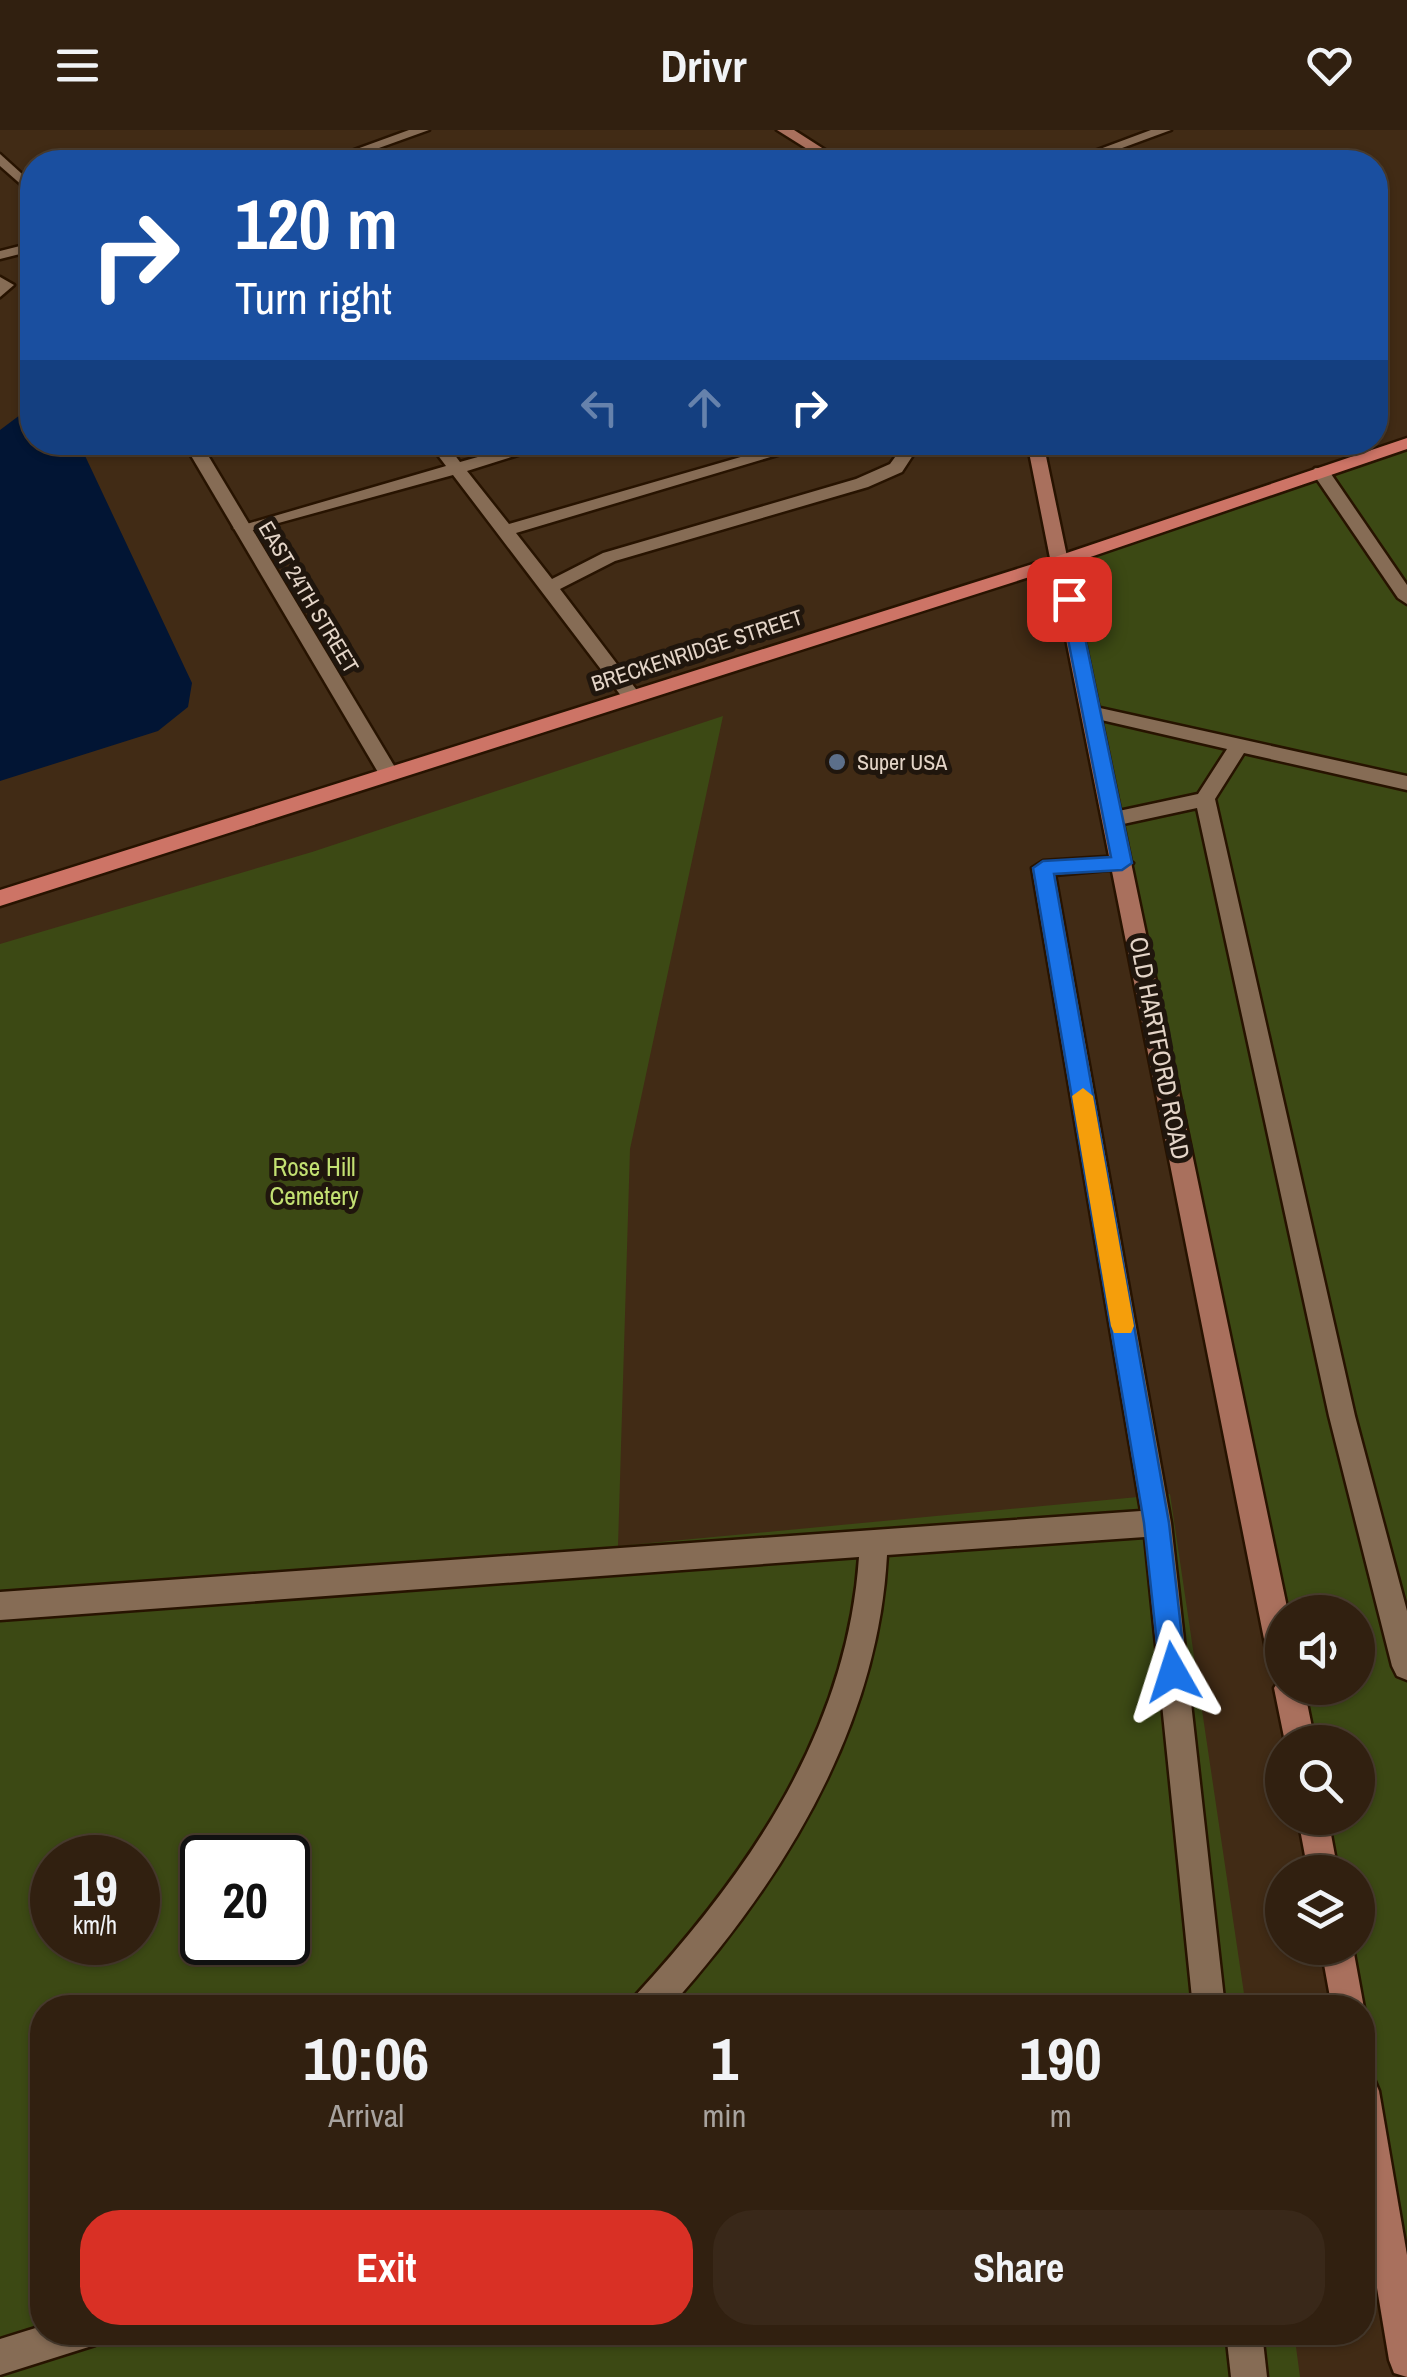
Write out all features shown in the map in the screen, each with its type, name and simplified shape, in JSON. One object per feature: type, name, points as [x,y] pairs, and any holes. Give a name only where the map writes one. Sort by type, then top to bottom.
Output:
[{"type":"main road","points":[[784,130],[818,150]]},
{"type":"main road","name":"OLD HARTFORD ROAD","points":[[1039,455],[1270,1595]]},
{"type":"main road","name":"BRECKENRIDGE STREET","points":[[0,898],[1061,561],[1371,455]]},
{"type":"main road","points":[[1340,1965],[1346,1995]]},
{"type":"main road","points":[[1375,2169],[1407,2360]]},
{"type":"street","points":[[363,150],[422,130]]},
{"type":"street","points":[[1106,150],[1164,130]]},
{"type":"street","points":[[0,158],[20,178]]},
{"type":"street","points":[[0,282],[6,285],[0,292]]},
{"type":"street","name":"EAST 24TH STREET","points":[[199,455],[389,774]]},
{"type":"street","points":[[446,455],[632,698]]},
{"type":"street","points":[[242,528],[504,455]]},
{"type":"street","points":[[503,531],[768,455]]},
{"type":"street","points":[[549,586],[609,557],[862,482],[896,468],[904,455]]},
{"type":"street","points":[[1321,472],[1407,598]]},
{"type":"street","points":[[1092,712],[1407,783]]},
{"type":"street","points":[[1114,819],[1204,799],[1239,745]]},
{"type":"street","points":[[1204,799],[1342,1416],[1407,1666]]},
{"type":"street","points":[[1122,863],[1043,868],[1157,1523],[1208,1995]]},
{"type":"street","points":[[0,1606],[1157,1523]]},
{"type":"street","points":[[659,1995],[745,1888],[788,1818],[828,1741],[859,1662],[871,1606],[874,1544]]},
{"type":"street","points":[[0,2357],[39,2345]]},
{"type":"street","points":[[1245,2345],[1249,2377]]},
{"type":"green space","points":[[1407,443],[1407,2360],[1375,2164],[1375,1995],[1346,1995],[1340,1965],[1375,1965],[1375,1855],[1320,1855],[1316,1835],[1375,1835],[1375,1725],[1297,1725],[1292,1705],[1375,1705],[1375,1595],[1270,1595],[1061,561],[1372,455],[1388,455],[1388,449]]},
{"type":"green space","name":"Rose Hill Cemetery","points":[[723,716],[630,1149],[618,1546],[1170,1494],[1244,1995],[30,1995],[30,2345],[1296,2345],[1300,2377],[0,2377],[0,944],[312,852]]},
{"type":"water","points":[[20,415],[20,455],[85,455],[192,683],[188,707],[158,731],[0,781],[0,430]]},
{"type":"slow traffic","points":[[1083,1096],[1122,1326]]},
{"type":"place","name":"Super USA","points":[[837,762]]},
{"type":"route","points":[[1069,599],[1122,863],[1043,868],[1157,1523],[1173,1672]]}]
